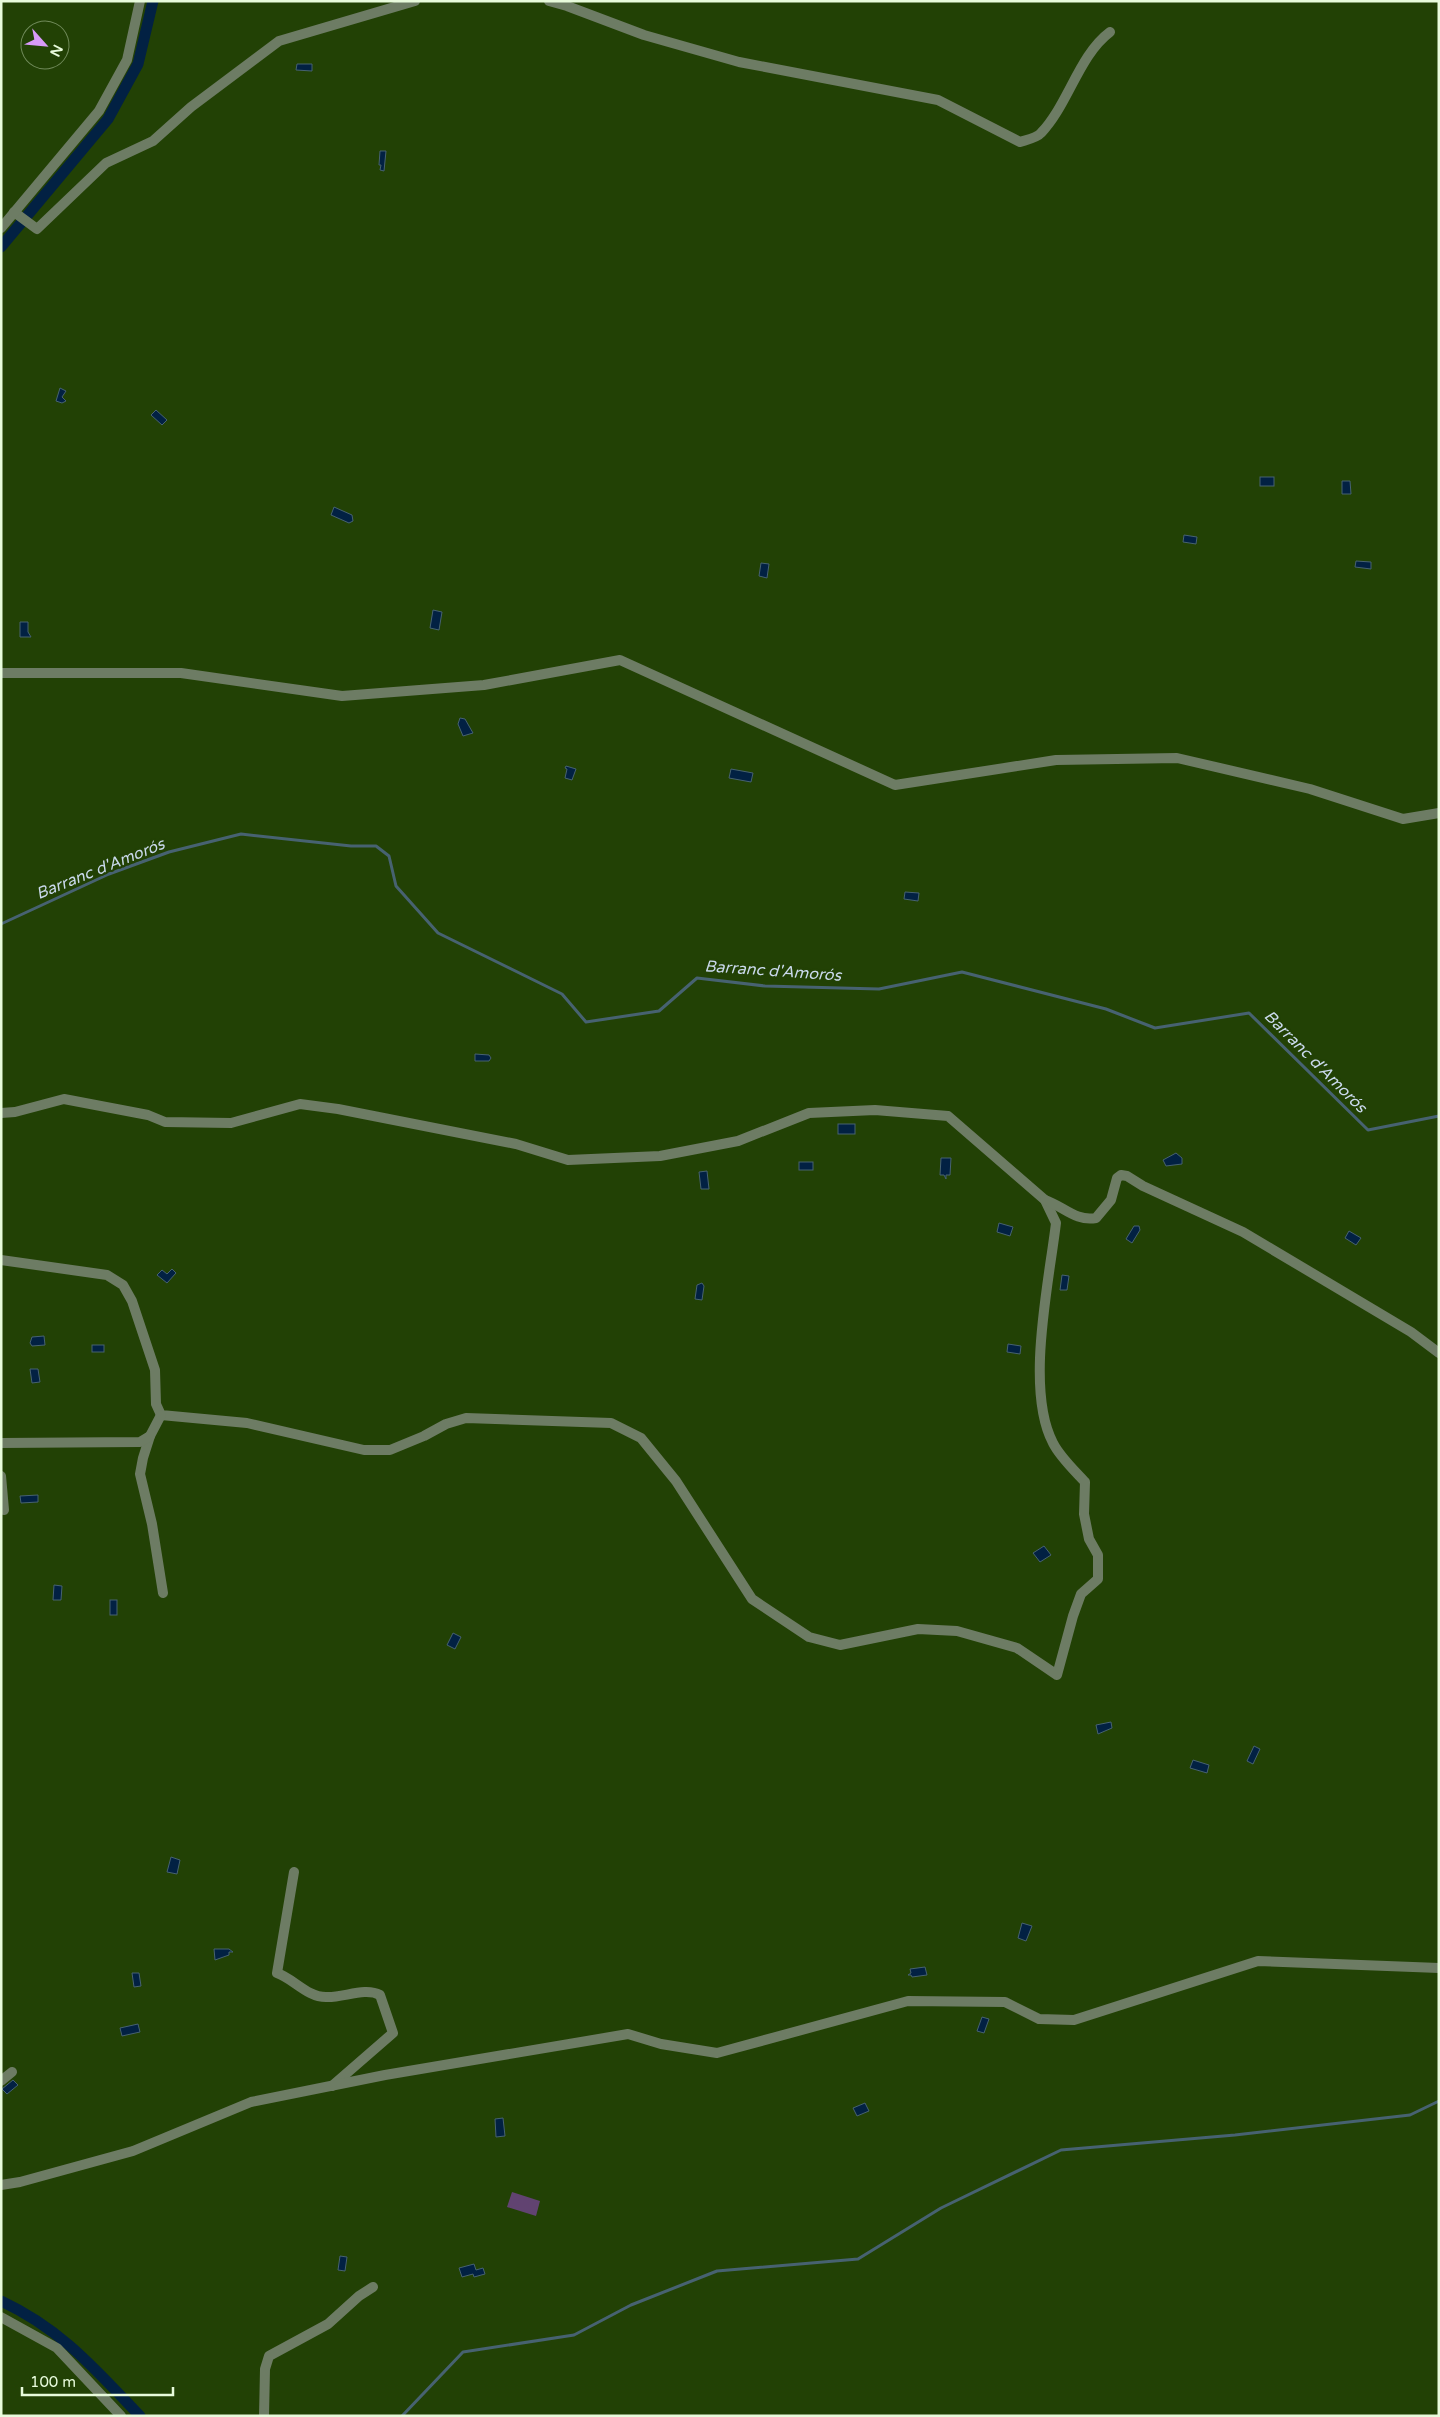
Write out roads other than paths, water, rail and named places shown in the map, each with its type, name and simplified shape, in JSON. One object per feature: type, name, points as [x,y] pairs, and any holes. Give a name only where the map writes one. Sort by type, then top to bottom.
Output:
[{"type":"street","points":[[1,228],[99,111],[127,60],[140,1]]},
{"type":"street","points":[[14,212],[37,229],[106,163],[153,141],[191,107],[279,41],[415,1]]},
{"type":"street","points":[[549,1],[644,35],[738,62],[938,100],[1020,142],[1040,134],[1097,44],[1110,32]]},
{"type":"street","points":[[1,674],[181,673],[342,696],[484,685],[620,660],[895,786],[1056,760],[1176,758],[1310,789],[1403,819],[1439,812]]},
{"type":"street","points":[[1,1113],[16,1112],[64,1099],[148,1115],[165,1122],[231,1123],[300,1104],[338,1109],[516,1144],[568,1160],[660,1156],[738,1141],[809,1113],[875,1110],[948,1116],[1045,1200],[1074,1216],[1083,1219],[1096,1218],[1111,1200],[1117,1178],[1121,1175],[1127,1176],[1143,1186],[1243,1232],[1411,1332],[1439,1353]]},
{"type":"street","points":[[161,1415],[247,1423],[364,1450],[390,1450],[424,1436],[446,1424],[466,1418],[611,1423],[641,1438],[676,1481],[752,1599],[809,1637],[840,1645],[918,1629],[957,1631],[1017,1648],[1057,1675],[1081,1594],[1098,1579],[1098,1555],[1089,1539],[1084,1514],[1085,1482],[1053,1443],[1043,1409],[1040,1358],[1056,1223],[1045,1200]]},
{"type":"street","points":[[1,1260],[107,1275],[124,1284],[132,1301],[155,1370],[156,1404],[161,1415]]},
{"type":"street","points":[[161,1415],[150,1436],[142,1458],[140,1474],[152,1524],[163,1593]]},
{"type":"street","points":[[1,1443],[140,1442],[150,1436]]},
{"type":"street","points":[[1,1476],[4,1510]]},
{"type":"street","points":[[294,1872],[277,1973],[307,1991],[323,1997],[367,1992],[380,1995],[394,2033],[332,2086]]},
{"type":"street","points":[[1,2185],[20,2182],[133,2150],[251,2102],[628,2034],[661,2044],[717,2053],[908,2001],[1006,2002],[1039,2019],[1074,2020],[1258,1962],[1439,1968]]},
{"type":"street","points":[[1,2082],[12,2072]]},
{"type":"street","points":[[264,2416],[265,2369],[269,2356],[328,2324],[373,2286]]},
{"type":"street","points":[[1,2317],[57,2348],[121,2416]]},
{"type":"water","points":[[297,64],[312,64],[312,71],[296,70]]},
{"type":"water","points":[[380,151],[386,151],[384,171],[380,170],[381,165],[379,165]]},
{"type":"water","points":[[60,388],[66,391],[62,397],[66,401],[62,403],[56,401]]},
{"type":"water","points":[[156,410],[167,420],[162,425],[151,415]]},
{"type":"water","points":[[1260,477],[1274,477],[1274,486],[1260,486]]},
{"type":"water","points":[[1342,481],[1350,481],[1351,494],[1342,494]]},
{"type":"water","points":[[334,507],[352,515],[353,521],[349,523],[331,515]]},
{"type":"water","points":[[1184,535],[1197,537],[1196,544],[1183,542]]},
{"type":"water","points":[[1356,561],[1371,562],[1371,569],[1355,567]]},
{"type":"water","points":[[761,563],[769,564],[767,578],[759,576]]},
{"type":"water","points":[[433,610],[442,612],[439,630],[430,628]]},
{"type":"water","points":[[20,622],[28,622],[28,632],[31,637],[20,637]]},
{"type":"water","points":[[460,718],[465,719],[473,733],[463,736],[458,724]]},
{"type":"water","points":[[566,766],[576,769],[572,780],[565,778]]},
{"type":"water","points":[[731,769],[753,773],[751,782],[729,778]]},
{"type":"water","points":[[905,892],[919,893],[918,901],[904,899]]},
{"type":"water","points":[[475,1054],[489,1055],[491,1058],[489,1061],[475,1061]]},
{"type":"water","points":[[838,1124],[855,1124],[855,1134],[838,1134]]},
{"type":"water","points":[[1176,1153],[1182,1158],[1182,1164],[1166,1166],[1163,1160]]},
{"type":"water","points":[[941,1158],[951,1158],[950,1175],[946,1175],[946,1179],[944,1175],[940,1175]]},
{"type":"water","points":[[799,1162],[813,1162],[813,1170],[799,1170]]},
{"type":"water","points":[[707,1171],[709,1189],[701,1189],[699,1172]]},
{"type":"water","points":[[999,1223],[1013,1227],[1010,1236],[997,1232]]},
{"type":"water","points":[[1134,1226],[1139,1226],[1140,1230],[1132,1243],[1126,1239]]},
{"type":"water","points":[[1349,1231],[1361,1238],[1356,1245],[1345,1238]]},
{"type":"water","points":[[172,1269],[176,1273],[167,1283],[157,1275],[162,1270],[167,1274]]},
{"type":"water","points":[[1062,1275],[1069,1276],[1067,1290],[1060,1290]]},
{"type":"water","points":[[702,1283],[704,1286],[702,1300],[695,1299],[697,1285]]},
{"type":"water","points":[[44,1336],[45,1345],[32,1346],[30,1343],[32,1337]]},
{"type":"water","points":[[1008,1344],[1021,1346],[1020,1354],[1007,1352]]},
{"type":"water","points":[[92,1345],[104,1345],[104,1352],[92,1352]]},
{"type":"water","points":[[30,1369],[38,1369],[40,1382],[32,1383]]},
{"type":"water","points":[[38,1495],[38,1502],[21,1503],[20,1496]]},
{"type":"water","points":[[1044,1546],[1051,1555],[1040,1562],[1033,1553]]},
{"type":"water","points":[[54,1585],[62,1586],[61,1600],[53,1600]]},
{"type":"water","points":[[110,1600],[117,1600],[117,1615],[110,1615]]},
{"type":"water","points":[[453,1633],[461,1637],[455,1649],[447,1645]]},
{"type":"water","points":[[1111,1722],[1112,1728],[1098,1734],[1096,1725]]},
{"type":"water","points":[[1254,1746],[1260,1749],[1253,1764],[1247,1761]]},
{"type":"water","points":[[1193,1760],[1209,1765],[1207,1773],[1190,1768]]},
{"type":"water","points":[[171,1857],[180,1860],[177,1874],[167,1872]]},
{"type":"water","points":[[1022,1923],[1032,1926],[1026,1941],[1018,1938]]},
{"type":"water","points":[[214,1949],[229,1949],[233,1952],[229,1952],[229,1955],[215,1960]]},
{"type":"water","points":[[925,1967],[927,1975],[912,1977],[908,1975],[911,1973],[910,1969]]},
{"type":"water","points":[[132,1973],[139,1973],[141,1986],[134,1987]]},
{"type":"water","points":[[982,2017],[989,2019],[984,2033],[977,2031]]},
{"type":"water","points":[[138,2024],[140,2032],[122,2036],[120,2028]]},
{"type":"water","points":[[13,2080],[18,2085],[7,2094],[2,2089]]},
{"type":"water","points":[[865,2103],[869,2111],[857,2116],[853,2108]]},
{"type":"water","points":[[503,2118],[505,2136],[496,2137],[495,2119]]},
{"type":"water","points":[[340,2256],[347,2257],[345,2271],[338,2270]]},
{"type":"water","points":[[474,2264],[476,2270],[483,2268],[485,2274],[474,2277],[473,2274],[462,2277],[459,2268]]},
{"type":"waterway","points":[[1,247],[108,119],[138,64],[153,1]]},
{"type":"waterway","name":"Barranc d'Amorós","points":[[1,924],[109,874],[169,852],[241,834],[351,846],[376,846],[389,856],[396,886],[438,933],[562,994],[586,1022],[659,1011],[697,978],[765,986],[879,989],[962,972],[1106,1009],[1155,1028],[1249,1013],[1368,1130],[1439,1116]]},
{"type":"waterway","points":[[402,2416],[463,2352],[574,2335],[631,2305],[717,2271],[858,2259],[941,2208],[1061,2150],[1235,2135],[1410,2115],[1439,2101]]},
{"type":"waterway","points":[[1,2301],[42,2324],[76,2351],[140,2416]]}]
